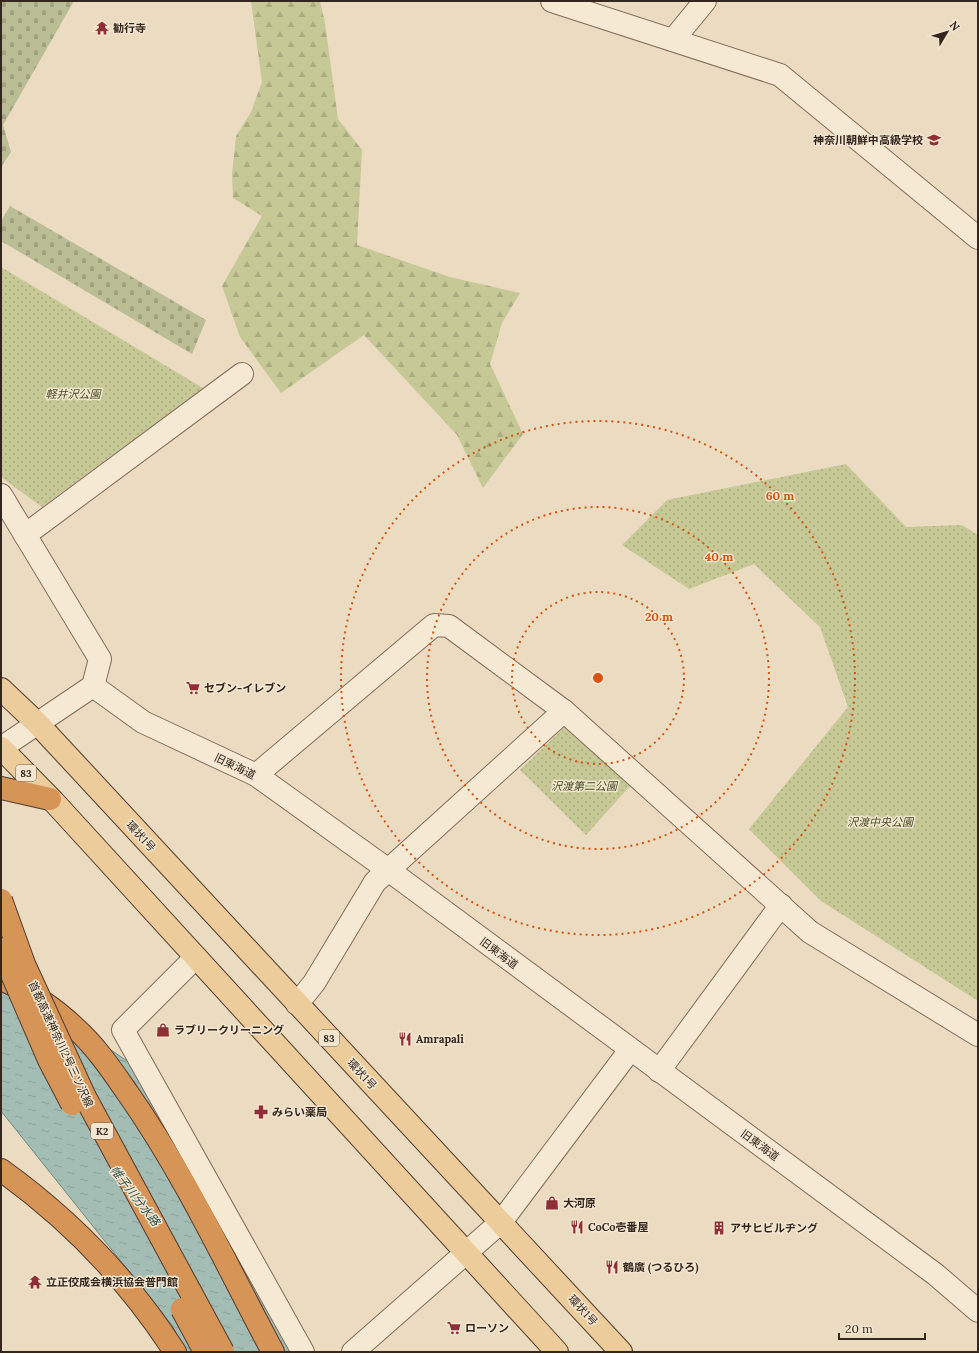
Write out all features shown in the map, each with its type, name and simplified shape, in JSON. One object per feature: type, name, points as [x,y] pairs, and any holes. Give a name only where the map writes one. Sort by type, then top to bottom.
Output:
[{"type":"highway","points":[[1,788],[50,799]]},
{"type":"highway","name":"首都高速神奈川2号三ツ沢線","points":[[1,900],[26,971],[85,1097],[223,1352]]},
{"type":"highway","name":"首都高速神奈川2号三ツ沢線","points":[[1,948],[38,1035],[68,1098],[205,1352]]},
{"type":"highway","points":[[1,979],[29,993],[55,1010],[76,1028],[117,1077],[167,1154],[271,1349]]},
{"type":"highway","points":[[3,1171],[37,1197],[94,1248],[120,1276],[175,1352]]},
{"type":"main road","name":"83","points":[[1,689],[38,724]]},
{"type":"main road","name":"環状1号","points":[[38,724],[621,1352]]},
{"type":"main road","name":"83","points":[[1,748],[50,799],[557,1352]]},
{"type":"street","points":[[674,40],[705,1]]},
{"type":"street","points":[[558,2],[780,75],[978,238]]},
{"type":"street","points":[[25,535],[242,374]]},
{"type":"street","points":[[1,495],[100,659],[93,686],[1,748]]},
{"type":"street","points":[[256,775],[434,625],[449,626],[564,711],[810,932],[978,1035]]},
{"type":"street","name":"旧東海道","points":[[93,686],[143,722],[256,775],[387,869],[935,1274],[978,1311]]},
{"type":"street","points":[[297,1004],[314,983],[375,882],[387,869],[564,711]]},
{"type":"street","points":[[659,1071],[781,905]]},
{"type":"street","points":[[195,958],[123,1030],[303,1352]]},
{"type":"street","points":[[353,1352],[467,1254],[501,1222],[630,1050]]},
{"type":"green space","points":[[1,1],[74,1],[3,125],[11,152],[1,167]]},
{"type":"green space","points":[[251,1],[320,1],[325,23],[338,119],[362,150],[357,245],[450,277],[520,293],[502,323],[490,364],[523,434],[483,488],[457,435],[364,335],[281,393],[240,337],[222,286],[262,216],[233,198],[232,174],[236,136],[251,112],[262,82]]},
{"type":"green space","points":[[10,206],[206,320],[192,354],[1,241],[1,221]]},
{"type":"green space","name":"軽井沢公園","points":[[1,267],[203,388],[42,507],[1,477]]},
{"type":"green space","name":"沢渡中央公園","points":[[846,464],[906,527],[962,525],[978,535],[978,1001],[821,901],[749,829],[848,707],[820,627],[754,564],[689,589],[622,545],[667,500]]},
{"type":"green space","name":"沢渡第二公園","points":[[566,726],[631,785],[586,835],[520,770]]},
{"type":"water","name":"帷子川分水路","points":[[1,975],[130,1063],[292,1352],[187,1352],[171,1324],[1,1111]]},
{"type":"place","name":"勧行寺","points":[[102,28]]},
{"type":"place","name":"神奈川朝鮮中高級学校","points":[[934,140]]},
{"type":"place","name":"セブン-イレブン","points":[[193,688]]},
{"type":"place","name":"ラブリークリーニング","points":[[163,1030]]},
{"type":"place","name":"Amrapali","points":[[405,1039]]},
{"type":"place","name":"みらい薬局","points":[[261,1112]]},
{"type":"place","name":"大河原","points":[[552,1203]]},
{"type":"place","name":"CoCo壱番屋","points":[[577,1227]]},
{"type":"place","name":"アサヒビルヂング","points":[[719,1228]]},
{"type":"place","name":"鶴廣 (つるひろ)","points":[[612,1267]]},
{"type":"place","name":"立正佼成会横浜協会普門館","points":[[35,1282]]},
{"type":"place","name":"ローソン","points":[[454,1328]]}]
